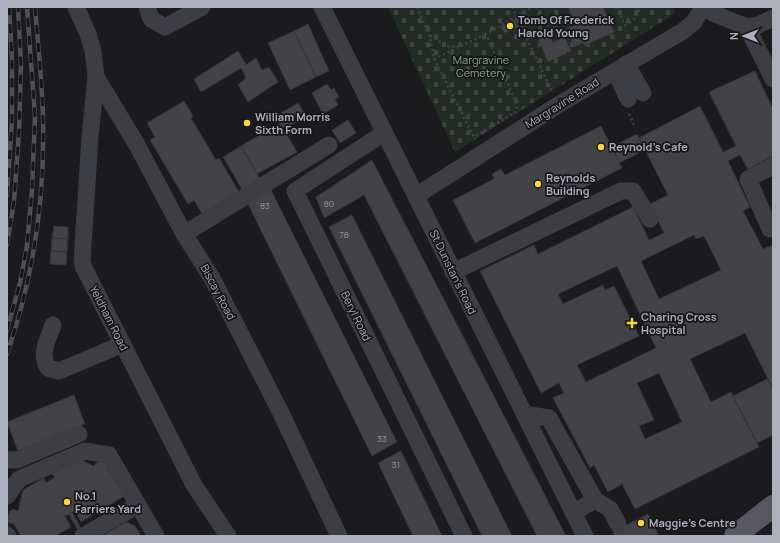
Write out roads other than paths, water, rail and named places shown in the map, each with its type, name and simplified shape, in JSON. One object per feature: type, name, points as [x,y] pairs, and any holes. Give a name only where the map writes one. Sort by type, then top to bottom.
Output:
[{"type":"main road","points":[[735,536],[773,506]]},
{"type":"street","name":"Biscay Road","points":[[76,7],[88,34],[93,51],[96,77],[137,145],[184,234],[212,278],[281,413],[339,536]]},
{"type":"street","points":[[147,7],[151,19],[165,27],[202,7]]},
{"type":"street","name":"St Dunstan's Road","points":[[322,7],[585,536]]},
{"type":"street","points":[[703,8],[747,27],[758,25],[773,18]]},
{"type":"street","name":"Margravine Road","points":[[416,196],[558,105],[683,30],[694,22],[703,8]]},
{"type":"street","points":[[747,27],[773,79]]},
{"type":"street","points":[[621,67],[633,102]]},
{"type":"street","name":"Yeldham Road","points":[[96,77],[90,137],[82,262],[194,485],[228,536]]},
{"type":"street","name":"Beryl Road","points":[[384,133],[295,191],[464,536]]},
{"type":"street","points":[[184,234],[329,145]]},
{"type":"street","points":[[773,166],[748,180],[770,229],[773,228]]},
{"type":"street","points":[[453,272],[621,191],[633,191],[650,219]]},
{"type":"street","points":[[53,325],[44,351],[44,361],[48,368],[59,371],[123,344]]},
{"type":"street","points":[[524,414],[549,418],[596,500],[610,509],[618,524]]},
{"type":"street","points":[[7,460],[17,460],[79,434]]},
{"type":"street","points":[[7,496],[19,479],[85,450],[109,455],[156,536]]},
{"type":"street","points":[[573,513],[596,500]]},
{"type":"street","points":[[83,536],[138,505]]},
{"type":"railway","points":[[7,195],[12,120],[12,60],[9,7]]},
{"type":"railway","points":[[7,245],[14,201],[19,132],[21,64],[18,7]]},
{"type":"railway","points":[[7,330],[20,283],[27,246],[32,190],[35,116],[27,7]]},
{"type":"railway","points":[[7,354],[24,297],[30,268],[36,238],[42,179],[43,119],[35,7]]},
{"type":"place","name":"Tomb Of Frederick Harold Young","points":[[510,26]]},
{"type":"place","name":"William Morris Sixth Form","points":[[247,123]]},
{"type":"place","name":"Reynold's Cafe","points":[[601,147]]},
{"type":"place","name":"Reynolds Building","points":[[538,184]]},
{"type":"place","name":"Charing Cross Hospital","points":[[632,323]]},
{"type":"place","name":"No.1 Farriers Yard","points":[[67,502]]},
{"type":"place","name":"Maggie's Centre","points":[[641,523]]},
{"type":"park label","name":"Margravine Cemetery","points":[[481,66]]}]
